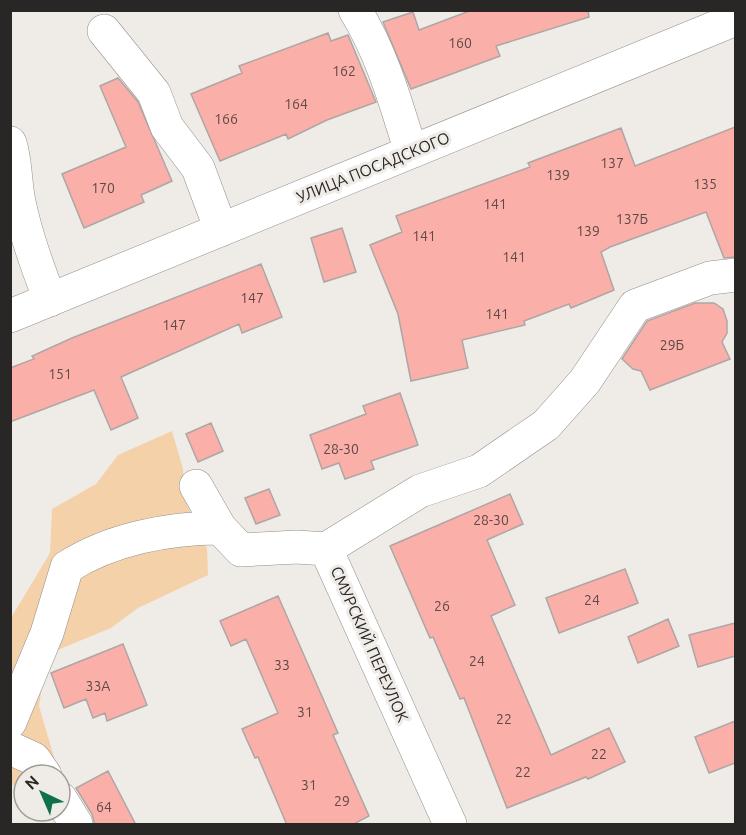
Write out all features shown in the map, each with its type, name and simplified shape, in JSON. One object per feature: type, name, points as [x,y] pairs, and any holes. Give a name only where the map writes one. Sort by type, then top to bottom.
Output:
[{"type":"street","points":[[355,10],[366,27],[393,94],[411,152]]},
{"type":"street","name":"УЛИЦА ПОСАДСКОГО","points":[[10,316],[735,19]]},
{"type":"street","points":[[104,31],[154,93],[167,127],[198,168],[221,230]]},
{"type":"street","points":[[10,143],[16,171],[18,200],[29,244],[50,300]]},
{"type":"street","points":[[326,549],[420,491],[479,471],[546,425],[585,381],[635,306],[710,278],[735,274]]},
{"type":"street","name":"СМУРСКИЙ ПЕРЕУЛОК","points":[[196,486],[219,528],[241,550],[297,547],[326,549],[450,825]]},
{"type":"street","points":[[10,722],[47,633],[67,567],[93,550],[183,528],[219,528]]},
{"type":"street","points":[[10,748],[34,759],[37,763]]},
{"type":"shaded area","points":[[172,431],[183,469],[185,500],[207,549],[208,575],[138,608],[111,628],[60,649],[46,662],[39,706],[56,763],[12,763],[11,786],[11,618],[50,553],[52,509],[96,484],[118,455]]},
{"type":"building","points":[[472,10],[588,10],[589,17],[496,46],[500,56],[411,89],[383,22],[413,12],[419,30]]},
{"type":"building","points":[[328,33],[331,41],[348,35],[376,102],[327,120],[288,139],[286,134],[220,161],[191,94],[242,73],[239,66]]},
{"type":"building","points":[[118,78],[138,102],[172,181],[141,195],[144,202],[84,228],[62,174],[126,147],[100,86]]},
{"type":"building","points":[[735,127],[735,257],[724,258],[706,212],[610,247],[601,252],[614,290],[571,308],[569,304],[524,321],[525,325],[462,340],[468,368],[411,381],[398,314],[370,245],[402,232],[396,216],[530,167],[528,163],[621,128],[635,166]]},
{"type":"building","points":[[342,228],[356,272],[324,282],[311,238]]},
{"type":"building","points":[[261,264],[282,317],[242,333],[239,324],[121,377],[138,418],[111,430],[94,390],[10,422],[10,368],[34,359],[32,356],[72,338]]},
{"type":"building","points":[[695,303],[714,303],[723,309],[727,321],[727,333],[722,342],[730,359],[650,390],[641,371],[633,369],[622,359],[647,321]]},
{"type":"building","points":[[400,393],[418,445],[371,461],[374,469],[345,479],[339,463],[322,469],[310,435],[366,414],[363,406]]},
{"type":"building","points":[[211,423],[223,451],[198,462],[186,434]]},
{"type":"building","points":[[269,489],[280,515],[256,524],[245,498]]},
{"type":"building","points":[[510,494],[523,524],[487,540],[515,605],[491,616],[551,755],[609,728],[625,762],[588,779],[586,777],[507,808],[464,698],[460,699],[433,637],[430,638],[390,546]]},
{"type":"building","points":[[625,569],[638,603],[559,633],[546,598]]},
{"type":"building","points":[[278,596],[338,733],[333,735],[369,816],[352,825],[287,825],[258,757],[255,758],[242,729],[278,713],[246,639],[231,646],[220,621]]},
{"type":"building","points":[[668,619],[679,646],[638,663],[628,637]]},
{"type":"building","points":[[735,623],[735,656],[698,667],[689,635]]},
{"type":"building","points":[[123,644],[147,705],[107,721],[105,713],[93,718],[86,699],[64,708],[51,673]]},
{"type":"building","points":[[735,721],[735,763],[709,773],[695,737]]},
{"type":"building","points":[[108,771],[136,825],[95,825],[92,814],[76,788]]}]
